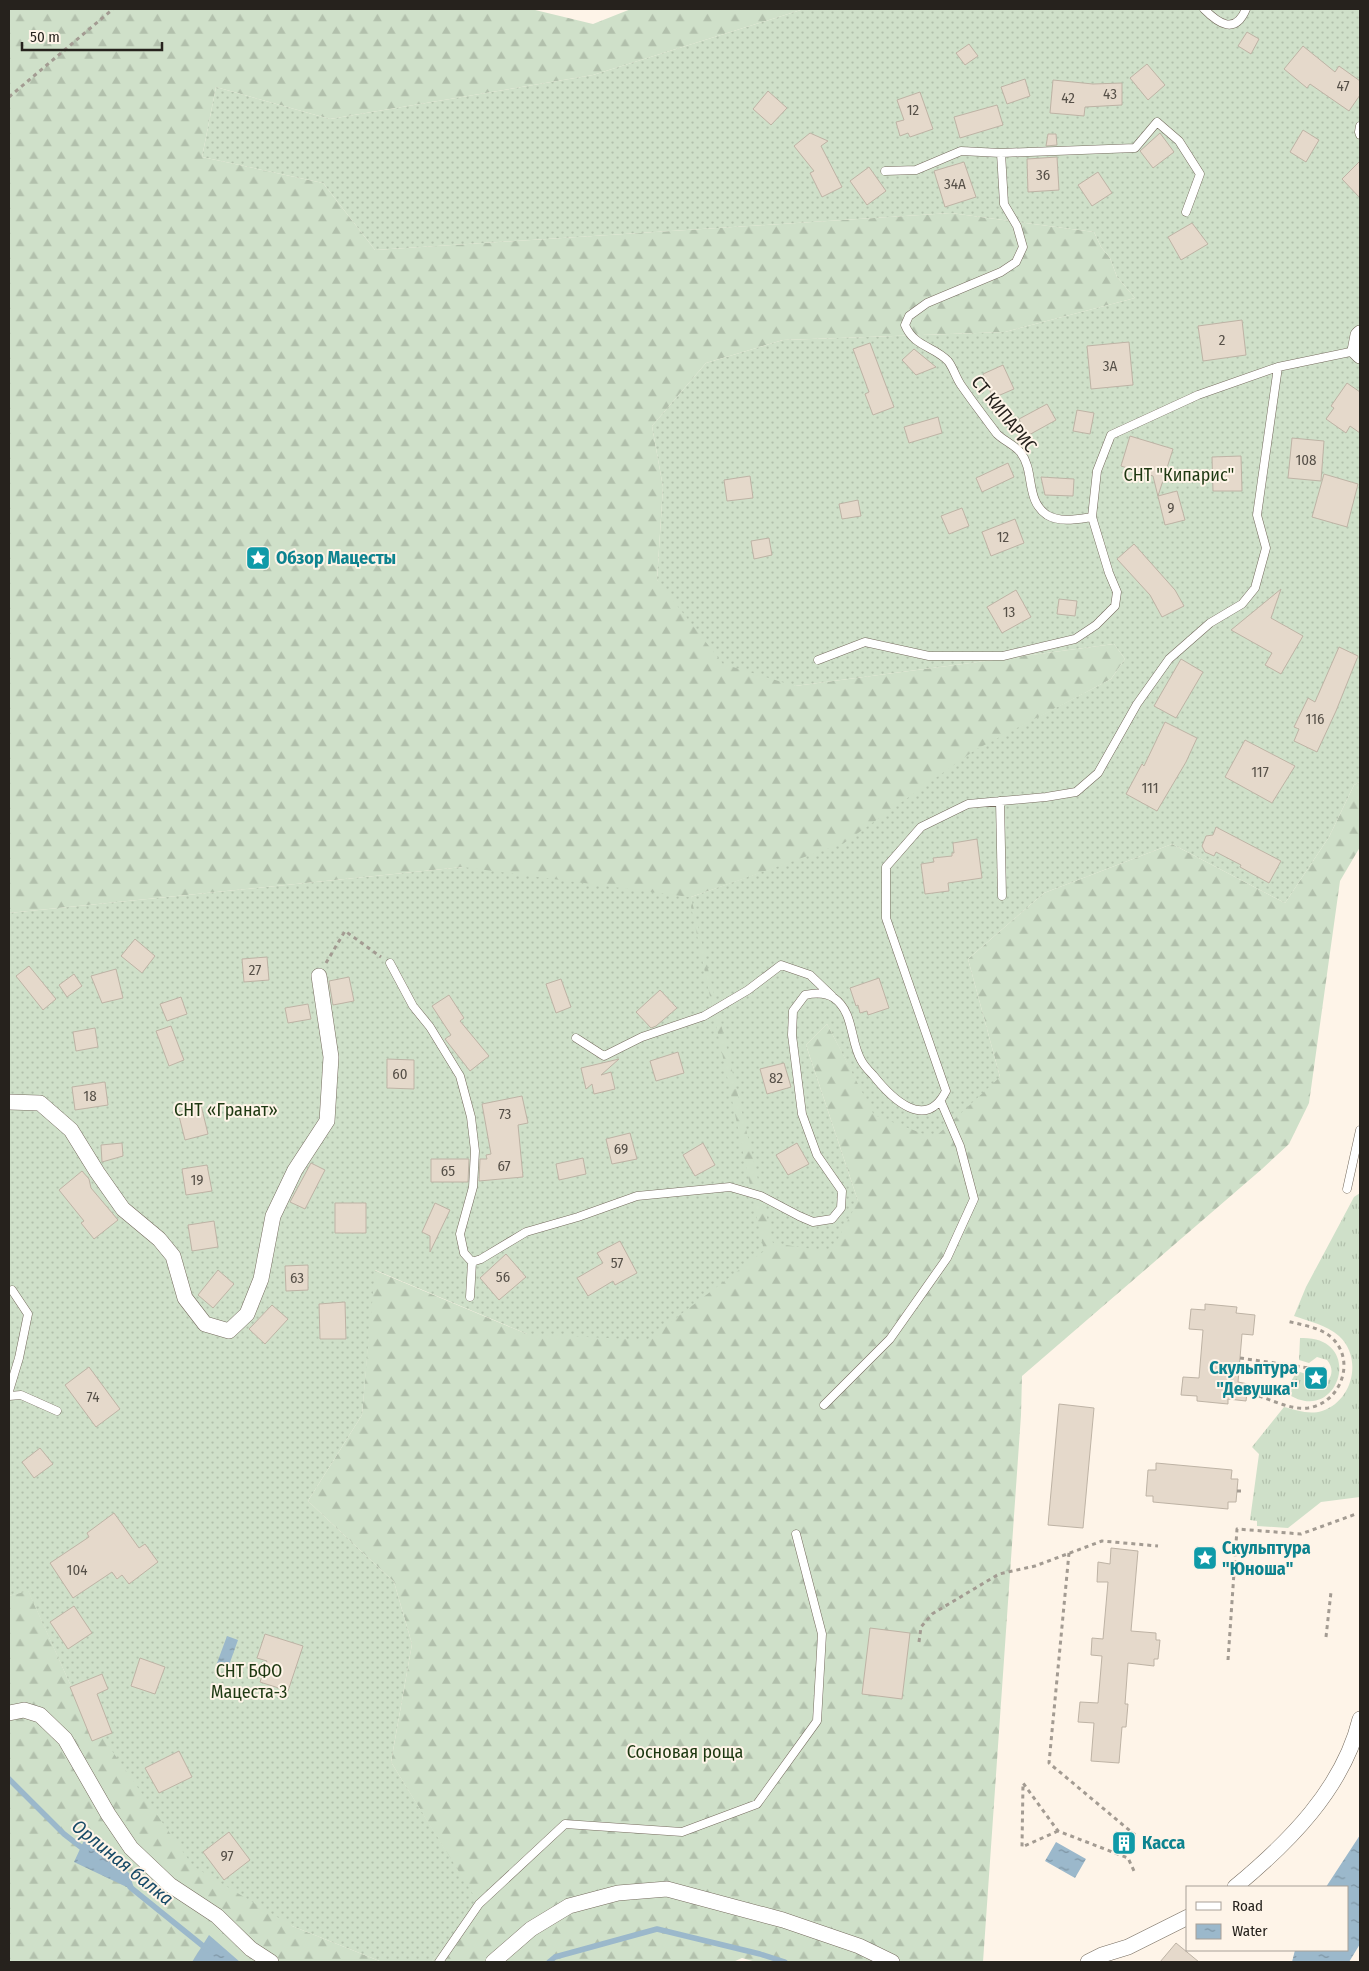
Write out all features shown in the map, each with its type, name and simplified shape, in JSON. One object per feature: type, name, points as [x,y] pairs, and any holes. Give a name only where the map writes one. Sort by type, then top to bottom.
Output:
[{"type":"street","points":[[1358,353],[1358,335],[1360,332]]},
{"type":"street","points":[[9,1102],[40,1103],[71,1130],[122,1209],[159,1239],[173,1256],[185,1298],[205,1324],[229,1331],[247,1314],[261,1279],[273,1216],[291,1178],[327,1121],[331,1057],[319,976]]},
{"type":"street","points":[[9,1713],[24,1710],[40,1715],[64,1739],[108,1814],[131,1848],[170,1885],[217,1916],[251,1949],[271,1962]]},
{"type":"street","points":[[1236,1886],[1268,1860],[1303,1823],[1319,1802],[1346,1756],[1360,1720]]},
{"type":"street","points":[[493,1962],[531,1929],[569,1906],[618,1892],[667,1889],[783,1920],[859,1946],[892,1962]]},
{"type":"street","points":[[1088,1962],[1102,1955],[1128,1947],[1186,1918]]},
{"type":"lane","points":[[1204,9],[1219,23],[1228,25],[1238,22],[1246,9]]},
{"type":"lane","points":[[885,171],[916,170],[961,151],[1001,153],[1135,148],[1157,122],[1180,141],[1200,174],[1186,212]]},
{"type":"lane","points":[[1360,126],[1360,135]]},
{"type":"lane","name":"СТ КИПАРИС","points":[[1001,153],[1004,204],[1017,226],[1023,247],[1016,262],[1001,272],[927,303],[909,316],[905,325],[908,333],[916,341],[948,361],[960,384],[999,435],[1020,453],[1026,464],[1032,496],[1039,508],[1058,520],[1092,516]]},
{"type":"lane","points":[[818,660],[865,642],[929,656],[1003,656],[1075,639],[1096,625],[1115,606],[1117,592],[1106,564],[1092,516],[1097,471],[1111,435],[1198,395],[1278,367],[1358,353]]},
{"type":"lane","points":[[576,1038],[604,1056],[642,1037],[704,1016],[748,990],[782,964],[810,975],[842,1007],[851,1026],[861,1060],[896,1101],[914,1110],[930,1108],[941,1102],[946,1091],[886,918],[886,867],[921,827],[968,804],[1046,797],[1076,792],[1098,772],[1137,704],[1169,659],[1210,623],[1242,604],[1255,588],[1266,548],[1257,515],[1278,367]]},
{"type":"lane","points":[[1000,801],[1002,896]]},
{"type":"lane","points":[[390,963],[413,1006],[430,1027],[460,1076],[469,1109],[475,1151],[473,1187],[460,1234],[464,1253],[472,1262],[470,1296]]},
{"type":"lane","points":[[472,1262],[481,1259],[526,1232],[578,1217],[637,1196],[730,1187],[761,1196],[813,1222],[832,1219],[842,1208],[842,1191],[817,1155],[802,1114],[792,1035],[793,1011],[804,995],[817,992],[833,997]]},
{"type":"lane","points":[[824,1405],[890,1339],[947,1258],[974,1199],[960,1146],[941,1102]]},
{"type":"lane","points":[[1347,1189],[1360,1130]]},
{"type":"lane","points":[[9,1391],[19,1358],[28,1314],[12,1290]]},
{"type":"lane","points":[[9,1396],[22,1395],[57,1411]]},
{"type":"lane","points":[[439,1962],[478,1904],[565,1824],[682,1832],[757,1804],[817,1721],[822,1634],[796,1534]]},
{"type":"path","points":[[9,97],[113,9]]},
{"type":"path","points":[[319,976],[345,931],[390,963]]},
{"type":"path","points":[[1259,1396],[1293,1407],[1307,1408],[1321,1404],[1332,1397],[1339,1387],[1344,1374],[1344,1362],[1340,1349],[1332,1338],[1322,1331],[1288,1321]]},
{"type":"path","points":[[1240,1358],[1309,1368]]},
{"type":"path","points":[[1228,1660],[1238,1529],[1301,1534],[1356,1514]]},
{"type":"path","points":[[919,1642],[921,1627],[932,1614],[999,1574],[1035,1566],[1102,1540],[1158,1546]]},
{"type":"path","points":[[1069,1553],[1049,1764],[1135,1835]]},
{"type":"path","points":[[1326,1637],[1330,1592]]},
{"type":"path","points":[[1058,1831],[1022,1847],[1023,1783],[1058,1831],[1128,1858],[1134,1871]]},
{"type":"green space","name":"Сосновая роща","points":[[9,9],[531,9],[593,24],[631,9],[804,9],[593,75],[330,119],[216,87],[202,157],[323,183],[375,250],[951,213],[1094,232],[1101,247],[1110,258],[1117,277],[1135,298],[1005,332],[783,340],[706,363],[652,426],[663,487],[657,580],[795,686],[1114,644],[1125,659],[1111,679],[975,751],[844,844],[691,897],[858,1201],[806,1045],[827,1024],[875,1115],[1000,1077],[968,959],[1044,893],[1172,844],[1285,903],[1329,837],[1354,785],[1360,782],[1360,847],[1340,881],[1309,1103],[1289,1144],[1022,1376],[1021,1415],[983,1962],[756,1962],[742,1958],[733,1962],[431,1962],[478,1904],[391,1762],[412,1644],[394,1582],[308,1501],[362,1415],[374,1270],[527,1334],[463,867],[9,913]]},
{"type":"green space","name":"СНТ \"Кипарис\"","points":[[804,9],[1360,9],[1360,782],[1354,785],[1329,837],[1285,903],[1172,844],[1044,893],[968,959],[1000,1077],[934,1138],[874,1115],[827,1024],[806,1045],[858,1201],[831,1252],[773,1243],[691,897],[844,843],[975,750],[1111,679],[1125,659],[1114,644],[795,686],[723,664],[657,580],[663,487],[652,426],[706,363],[783,340],[1005,332],[1135,298],[1117,277],[1110,258],[1101,247],[1094,232],[951,213],[375,250],[323,183],[202,157],[216,87],[330,119],[593,75]]},
{"type":"green space","name":"СНТ «Гранат»","points":[[463,867],[689,897],[764,1251],[647,1340],[527,1334],[375,1270],[362,1415],[308,1501],[394,1582],[412,1644],[391,1762],[479,1904],[431,1962],[382,1962],[292,1926],[193,1866],[79,1704],[28,1591],[9,1596],[9,913]]},
{"type":"green space","points":[[1360,1193],[1360,1497],[1321,1502],[1288,1528],[1257,1526],[1257,1521],[1250,1520],[1259,1454],[1252,1447],[1284,1407],[1307,1412],[1322,1411],[1333,1406],[1341,1398],[1351,1378],[1351,1356],[1339,1336],[1323,1326],[1294,1316],[1306,1287],[1354,1197]]},
{"type":"green space","points":[[1300,1338],[1321,1341],[1334,1351],[1339,1364],[1338,1378],[1331,1391],[1319,1400],[1304,1401],[1285,1392],[1297,1371],[1306,1374],[1309,1383],[1321,1386],[1328,1381],[1332,1371],[1327,1360],[1317,1357],[1309,1363],[1299,1360]]},
{"type":"green space","points":[[28,1590],[79,1704],[292,1926],[382,1962],[9,1962],[9,1596]]},
{"type":"water","points":[[227,1636],[238,1640],[228,1668],[217,1663]]},
{"type":"water","points":[[1360,1835],[1360,1944],[1349,1962],[1292,1962],[1295,1951],[1349,1951],[1349,1886],[1327,1886]]},
{"type":"water","points":[[86,1836],[129,1873],[135,1891],[74,1862]]},
{"type":"water","points":[[1056,1842],[1086,1859],[1075,1878],[1045,1861]]},
{"type":"water","points":[[209,1935],[240,1962],[192,1962]]},
{"type":"building","points":[[1247,32],[1259,39],[1251,54],[1238,46]]},
{"type":"building","points":[[969,44],[978,56],[965,65],[956,53]]},
{"type":"building","points":[[1303,46],[1335,72],[1339,66],[1360,81],[1360,95],[1349,111],[1310,84],[1307,88],[1284,69]]},
{"type":"building","points":[[1147,64],[1165,85],[1148,100],[1130,78]]},
{"type":"building","points":[[1025,79],[1030,96],[1007,104],[1001,87]]},
{"type":"building","points":[[1053,80],[1093,84],[1122,83],[1122,105],[1085,107],[1084,116],[1050,113]]},
{"type":"building","points":[[768,91],[787,108],[771,125],[753,109]]},
{"type":"building","points":[[920,92],[933,129],[910,137],[908,133],[900,136],[896,122],[904,120],[897,100]]},
{"type":"building","points":[[997,105],[1003,125],[960,138],[954,117]]},
{"type":"building","points":[[1303,130],[1319,140],[1306,162],[1290,152]]},
{"type":"building","points":[[810,133],[828,141],[821,146],[842,187],[822,197],[810,173],[814,171],[794,146]]},
{"type":"building","points":[[1160,133],[1174,152],[1153,168],[1140,151]]},
{"type":"building","points":[[1048,134],[1056,134],[1057,145],[1046,146]]},
{"type":"building","points":[[1057,157],[1059,190],[1028,192],[1027,159]]},
{"type":"building","points":[[1360,161],[1360,198],[1342,179]]},
{"type":"building","points":[[964,162],[976,197],[945,207],[934,171]]},
{"type":"building","points":[[869,167],[886,191],[867,205],[850,181]]},
{"type":"building","points":[[1098,172],[1112,193],[1092,206],[1078,185]]},
{"type":"building","points":[[1192,223],[1208,244],[1181,260],[1168,237]]},
{"type":"building","points":[[1242,320],[1246,355],[1203,361],[1198,326]]},
{"type":"building","points":[[1129,342],[1133,385],[1091,389],[1087,346]]},
{"type":"building","points":[[870,343],[894,407],[873,415],[865,394],[869,392],[853,349]]},
{"type":"building","points":[[914,349],[936,367],[916,375],[902,360]]},
{"type":"building","points":[[1003,365],[1014,389],[993,398],[983,374]]},
{"type":"building","points":[[1347,383],[1360,392],[1360,433],[1350,426],[1346,433],[1326,419],[1334,408],[1331,406]]},
{"type":"building","points":[[1047,404],[1056,420],[1027,436],[1019,419]]},
{"type":"building","points":[[1077,410],[1094,413],[1090,434],[1073,431]]},
{"type":"building","points":[[938,417],[942,433],[909,443],[904,427]]},
{"type":"building","points":[[1130,436],[1173,449],[1158,496],[1177,491],[1185,520],[1165,525],[1153,476],[1121,466]]},
{"type":"building","points":[[1292,438],[1324,441],[1321,481],[1288,478]]},
{"type":"building","points":[[1241,456],[1242,491],[1213,491],[1212,457]]},
{"type":"building","points":[[1008,463],[1014,477],[982,492],[976,478]]},
{"type":"building","points":[[1324,474],[1358,484],[1347,527],[1312,517]]},
{"type":"building","points":[[750,476],[753,498],[727,501],[724,480]]},
{"type":"building","points":[[1041,477],[1074,479],[1073,496],[1045,495]]},
{"type":"building","points":[[858,500],[861,516],[842,519],[839,504]]},
{"type":"building","points":[[962,508],[969,526],[949,534],[941,516]]},
{"type":"building","points":[[1015,519],[1024,543],[991,556],[982,532]]},
{"type":"building","points":[[769,538],[772,555],[754,559],[751,541]]},
{"type":"building","points":[[1134,544],[1175,590],[1184,606],[1162,617],[1150,595],[1117,559]]},
{"type":"building","points":[[1281,589],[1271,618],[1303,636],[1281,674],[1265,665],[1272,653],[1231,630]]},
{"type":"building","points":[[1016,590],[1031,617],[1002,633],[987,607]]},
{"type":"building","points":[[1059,599],[1077,601],[1075,616],[1057,614]]},
{"type":"building","points":[[1339,647],[1358,656],[1317,752],[1294,741],[1299,729],[1294,727],[1308,698],[1315,702]]},
{"type":"building","points":[[1181,659],[1203,672],[1176,718],[1154,706]]},
{"type":"building","points":[[1165,722],[1197,738],[1186,762],[1157,811],[1126,794],[1142,764],[1144,766]]},
{"type":"building","points":[[1245,740],[1295,766],[1272,803],[1225,777]]},
{"type":"building","points":[[1216,827],[1281,861],[1269,883],[1216,852],[1214,856],[1205,852],[1202,846],[1206,836],[1213,835]]},
{"type":"building","points":[[977,839],[982,878],[948,883],[949,891],[925,894],[921,864],[934,862],[933,858],[952,856],[952,853],[954,853],[953,843]]},
{"type":"building","points":[[135,939],[155,956],[142,973],[121,956]]},
{"type":"building","points":[[267,957],[269,980],[244,982],[242,959]]},
{"type":"building","points":[[29,966],[56,999],[43,1010],[16,976]]},
{"type":"building","points":[[116,969],[123,998],[102,1003],[91,976]]},
{"type":"building","points":[[74,974],[82,986],[67,997],[59,985]]},
{"type":"building","points":[[349,977],[354,1001],[333,1005],[329,981]]},
{"type":"building","points":[[879,978],[889,1008],[868,1015],[867,1011],[860,1013],[850,988]]},
{"type":"building","points":[[561,979],[571,1007],[556,1013],[546,984]]},
{"type":"building","points":[[660,990],[677,1008],[651,1028],[636,1012]]},
{"type":"building","points":[[449,995],[464,1018],[460,1021],[489,1056],[470,1071],[445,1039],[451,1035],[432,1006]]},
{"type":"building","points":[[181,997],[187,1014],[167,1021],[160,1004]]},
{"type":"building","points":[[308,1004],[311,1019],[288,1023],[285,1008]]},
{"type":"building","points":[[171,1026],[184,1060],[169,1066],[156,1031]]},
{"type":"building","points":[[95,1028],[98,1047],[76,1051],[73,1032]]},
{"type":"building","points":[[678,1052],[684,1073],[656,1081],[650,1061]]},
{"type":"building","points":[[387,1059],[414,1060],[414,1089],[387,1088]]},
{"type":"building","points":[[619,1059],[601,1075],[611,1072],[615,1089],[594,1094],[592,1084],[586,1089],[581,1068]]},
{"type":"building","points":[[784,1063],[791,1087],[767,1094],[760,1069]]},
{"type":"building","points":[[105,1082],[108,1105],[75,1110],[72,1087]]},
{"type":"building","points":[[522,1096],[528,1123],[518,1125],[523,1177],[479,1181],[480,1159],[487,1159],[486,1155],[491,1154],[482,1104]]},
{"type":"building","points":[[201,1105],[208,1134],[185,1140],[178,1112]]},
{"type":"building","points":[[630,1133],[637,1159],[612,1164],[606,1139]]},
{"type":"building","points":[[122,1143],[123,1156],[102,1162],[101,1145]]},
{"type":"building","points":[[703,1143],[715,1165],[695,1176],[683,1155]]},
{"type":"building","points":[[797,1143],[809,1164],[788,1175],[776,1155]]},
{"type":"building","points":[[583,1158],[586,1174],[559,1180],[556,1164]]},
{"type":"building","points":[[431,1159],[469,1159],[468,1182],[431,1182]]},
{"type":"building","points":[[311,1163],[325,1170],[305,1209],[290,1202]]},
{"type":"building","points":[[207,1165],[212,1191],[186,1195],[182,1169]]},
{"type":"building","points":[[82,1171],[89,1179],[91,1188],[118,1220],[94,1239],[81,1223],[84,1221],[59,1190]]},
{"type":"building","points":[[335,1203],[366,1203],[366,1233],[335,1233]]},
{"type":"building","points":[[435,1203],[450,1210],[430,1252],[430,1236],[422,1232]]},
{"type":"building","points":[[214,1221],[218,1247],[192,1251],[188,1225]]},
{"type":"building","points":[[620,1241],[637,1273],[615,1285],[613,1281],[588,1296],[577,1278],[603,1263],[597,1253]]},
{"type":"building","points":[[506,1254],[526,1277],[499,1300],[480,1278]]},
{"type":"building","points":[[308,1265],[308,1290],[286,1291],[285,1266]]},
{"type":"building","points":[[218,1270],[234,1284],[213,1308],[198,1295]]},
{"type":"building","points":[[345,1302],[346,1339],[320,1339],[319,1304]]},
{"type":"building","points":[[1205,1304],[1237,1307],[1236,1313],[1255,1315],[1253,1335],[1242,1334],[1238,1382],[1248,1384],[1246,1401],[1228,1399],[1228,1404],[1197,1401],[1197,1396],[1181,1395],[1183,1377],[1199,1378],[1203,1330],[1189,1329],[1191,1309],[1205,1310]]},
{"type":"building","points":[[272,1305],[288,1319],[265,1344],[249,1329]]},
{"type":"building","points":[[89,1367],[120,1409],[96,1427],[65,1385]]},
{"type":"building","points":[[1059,1404],[1094,1408],[1083,1528],[1048,1525]]},
{"type":"building","points":[[40,1448],[53,1464],[34,1478],[22,1462]]},
{"type":"building","points":[[1156,1463],[1232,1470],[1231,1479],[1238,1479],[1236,1502],[1228,1502],[1228,1509],[1153,1502],[1153,1496],[1146,1496],[1148,1470],[1156,1470]]},
{"type":"building","points":[[114,1513],[139,1548],[145,1544],[158,1562],[129,1584],[122,1575],[117,1579],[112,1572],[73,1598],[50,1563],[89,1537],[87,1533]]},
{"type":"building","points":[[1111,1548],[1138,1551],[1131,1631],[1156,1633],[1156,1640],[1160,1640],[1158,1659],[1154,1659],[1154,1666],[1128,1663],[1125,1704],[1128,1704],[1126,1727],[1122,1727],[1119,1763],[1091,1761],[1094,1723],[1078,1722],[1080,1702],[1098,1703],[1102,1656],[1091,1655],[1092,1638],[1103,1639],[1108,1582],[1097,1582],[1098,1562],[1110,1564]]},
{"type":"building","points":[[74,1606],[92,1633],[68,1649],[50,1622]]},
{"type":"building","points":[[870,1628],[910,1633],[902,1699],[862,1694]]},
{"type":"building","points":[[265,1634],[303,1646],[288,1691],[260,1682],[267,1661],[257,1658]]},
{"type":"building","points":[[140,1658],[165,1667],[155,1694],[131,1686]]},
{"type":"building","points":[[102,1674],[108,1689],[97,1694],[112,1733],[92,1741],[70,1687]]},
{"type":"building","points":[[179,1751],[192,1777],[159,1793],[145,1768]]},
{"type":"building","points":[[229,1832],[250,1860],[224,1880],[203,1852]]},
{"type":"building","points":[[1176,1943],[1199,1962],[1160,1962]]},
{"type":"waterway","name":"Орлиная балка","points":[[9,1779],[64,1834],[86,1851]]},
{"type":"waterway","name":"Орлиная балка","points":[[130,1887],[208,1950]]},
{"type":"waterway","name":"Орлиная балка","points":[[549,1962],[555,1957],[657,1929],[760,1954],[785,1962]]},
{"type":"place","name":"Обзор Мацесты","points":[[258,558]]},
{"type":"place","name":"Скульптура \"Девушка\"","points":[[1316,1378]]},
{"type":"place","name":"Скульптура \"Юноша\"","points":[[1205,1558]]},
{"type":"place","name":"Касса","points":[[1124,1843]]},
{"type":"park label","name":"СНТ БФО Мацеста-3","points":[[249,1681]]}]
